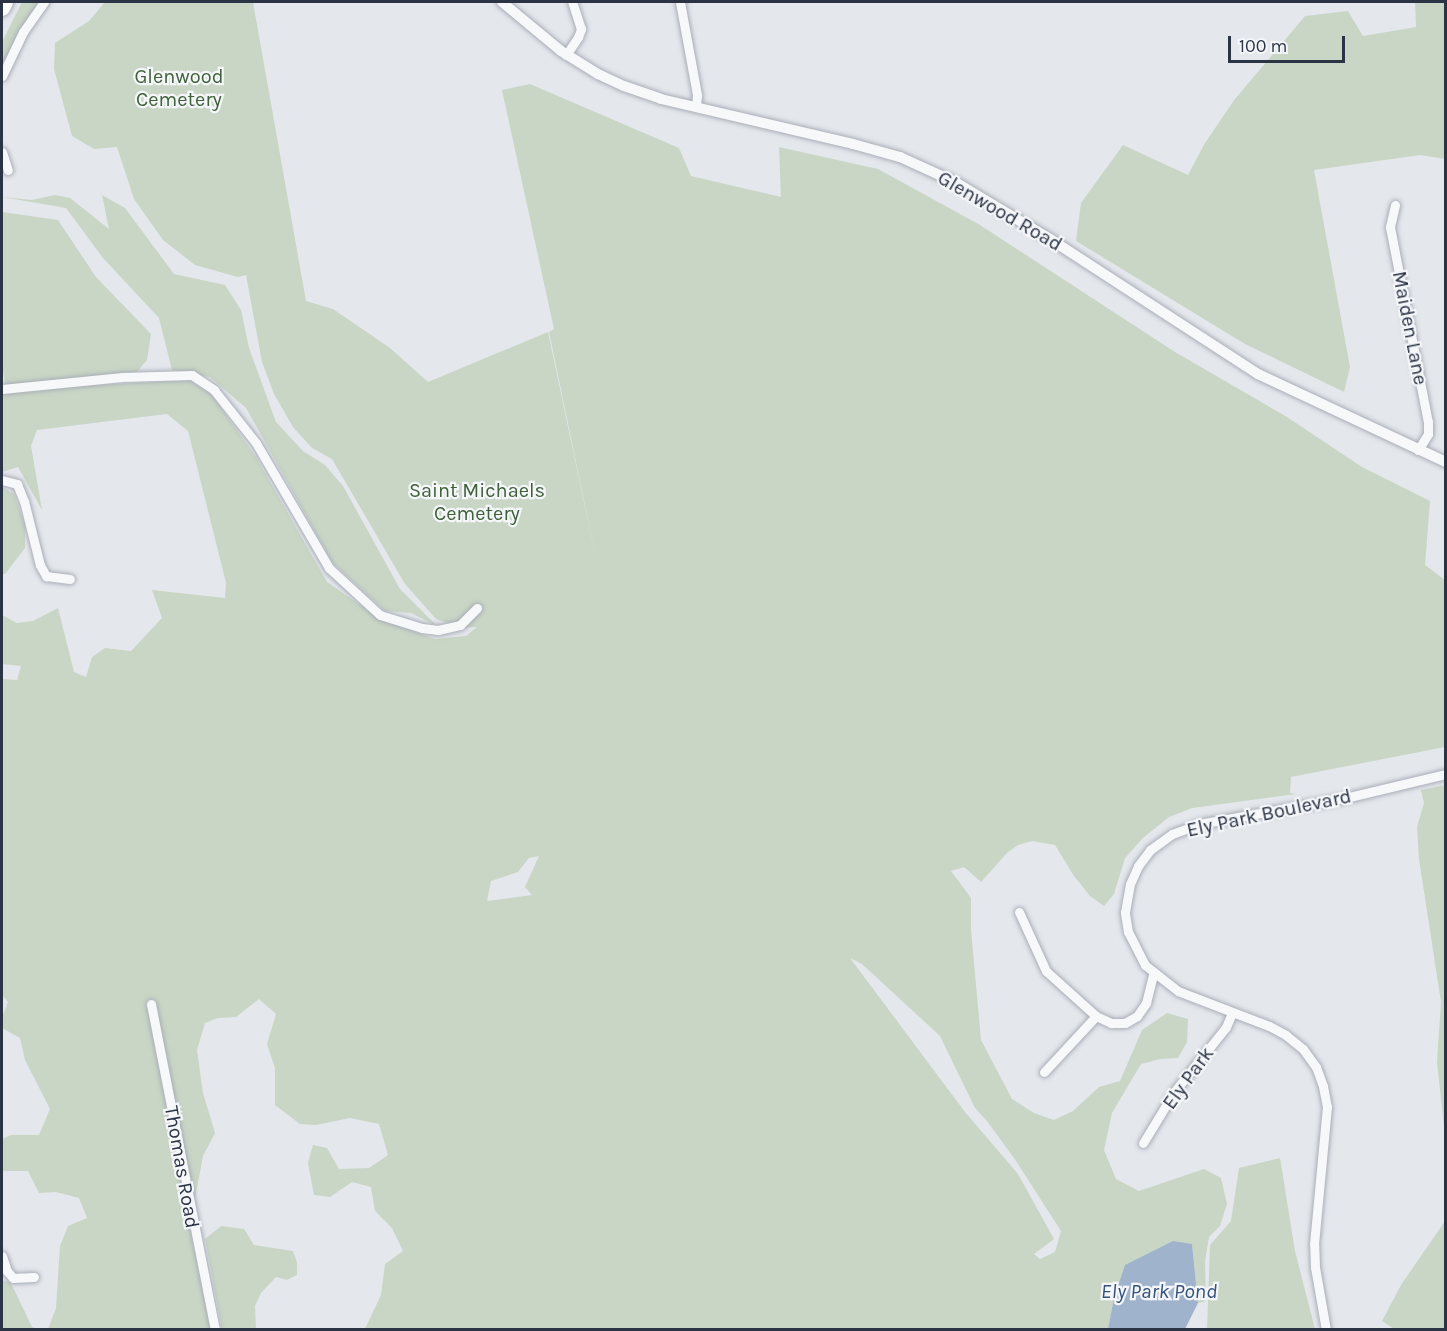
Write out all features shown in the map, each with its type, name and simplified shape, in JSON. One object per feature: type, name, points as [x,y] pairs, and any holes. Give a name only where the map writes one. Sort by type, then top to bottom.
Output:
[{"type":"highway","points":[[2,8],[4,2]]},
{"type":"street","points":[[2,76],[23,32],[44,2]]},
{"type":"street","name":"Glenwood Road","points":[[502,2],[566,55],[624,86],[696,107],[853,144],[900,158],[957,183],[1050,239],[1258,374],[1446,462]]},
{"type":"street","points":[[566,55],[581,29],[572,2]]},
{"type":"street","points":[[680,2],[697,95],[696,107]]},
{"type":"street","points":[[2,152],[8,170]]},
{"type":"street","name":"Maiden Lane","points":[[1395,205],[1390,227],[1428,422],[1428,434],[1418,450]]},
{"type":"street","points":[[2,389],[122,377],[192,375],[214,390],[256,443],[329,568],[380,615],[422,628],[438,630],[460,625],[477,608]]},
{"type":"street","points":[[2,480],[17,484],[24,501],[40,565],[46,576],[70,579]]},
{"type":"street","name":"Ely Park Boulevard","points":[[1326,1329],[1315,1267],[1314,1244],[1325,1137],[1326,1107],[1323,1086],[1310,1058],[1286,1035],[1178,991],[1153,974],[1133,947],[1125,912],[1130,885],[1138,866],[1158,843],[1172,834],[1199,824],[1345,798],[1446,774]]},
{"type":"street","points":[[1019,912],[1046,971],[1096,1016],[1111,1023],[1125,1023],[1137,1016],[1146,1004],[1153,974]]},
{"type":"street","name":"Thomas Road","points":[[152,1004],[215,1329]]},
{"type":"street","name":"Ely Park","points":[[1143,1143],[1174,1092],[1226,1027],[1232,1012]]},
{"type":"street","points":[[1044,1072],[1096,1016]]},
{"type":"street","points":[[2,1256],[7,1271],[13,1278],[34,1277]]},
{"type":"green space","points":[[22,2],[39,2],[2,69],[2,42]]},
{"type":"green space","points":[[105,2],[253,2],[306,301],[333,309],[390,348],[428,382],[548,332],[599,573],[549,332],[554,329],[502,90],[530,84],[679,148],[691,176],[781,197],[779,147],[878,169],[980,225],[1175,352],[1287,417],[1362,467],[1430,501],[1425,565],[1445,580],[1445,747],[1291,777],[1290,793],[1296,794],[1192,808],[1169,817],[1143,838],[1125,858],[1114,894],[1104,906],[1090,896],[1074,876],[1055,845],[1032,841],[1018,845],[1007,853],[981,882],[964,867],[951,871],[971,898],[971,930],[981,1040],[1012,1099],[1034,1113],[1054,1120],[1073,1111],[1099,1087],[1120,1081],[1142,1030],[1167,1013],[1188,1019],[1187,1042],[1178,1058],[1160,1059],[1141,1064],[1112,1113],[1104,1150],[1116,1179],[1139,1191],[1204,1169],[1221,1178],[1227,1204],[1220,1226],[1209,1237],[1205,1261],[1206,1301],[1198,1303],[1192,1244],[1114,1298],[1108,1329],[365,1329],[381,1295],[385,1264],[403,1251],[392,1228],[375,1211],[371,1187],[352,1182],[330,1197],[314,1195],[308,1163],[313,1145],[327,1148],[339,1169],[369,1168],[388,1155],[379,1124],[350,1118],[316,1125],[300,1124],[275,1105],[275,1068],[267,1044],[276,1014],[259,999],[236,1017],[218,1018],[205,1023],[197,1050],[203,1093],[215,1133],[203,1156],[188,1219],[211,1329],[48,1329],[56,1308],[60,1246],[68,1226],[87,1218],[79,1198],[56,1192],[39,1193],[28,1171],[2,1171],[2,1139],[11,1135],[39,1135],[50,1109],[25,1060],[20,1038],[2,1028],[2,1017],[8,1002],[2,995],[2,679],[17,680],[21,666],[2,664],[2,615],[17,623],[33,621],[58,608],[74,672],[86,677],[92,657],[105,648],[131,651],[162,618],[152,590],[225,598],[226,583],[188,431],[167,414],[37,430],[31,446],[42,510],[18,467],[2,472],[2,395],[44,388],[189,380],[211,394],[256,457],[327,582],[382,620],[435,639],[466,636],[477,627],[462,628],[436,619],[405,584],[332,459],[312,448],[293,427],[274,394],[262,362],[246,275],[238,277],[195,265],[163,240],[134,199],[117,147],[94,149],[72,136],[54,69],[55,43],[89,21]],"holes":[[[539,856],[525,887],[532,895],[487,901],[491,881],[518,872],[529,858]],[[850,958],[862,964],[940,1036],[975,1108],[1016,1161],[1061,1231],[1055,1252],[1040,1259],[1034,1254],[1054,1239],[1018,1174],[965,1112]]]},
{"type":"green space","points":[[1415,2],[1445,2],[1445,159],[1420,155],[1314,170],[1350,367],[1344,392],[1245,344],[1076,241],[1081,203],[1123,145],[1188,175],[1205,143],[1235,99],[1305,16],[1348,11],[1363,36],[1416,27]]},
{"type":"green space","points":[[55,195],[70,198],[109,229],[102,195],[125,208],[174,274],[225,285],[241,310],[249,348],[276,422],[303,451],[325,465],[343,486],[400,589],[437,626],[411,613],[385,611],[332,562],[246,408],[210,377],[172,370],[159,318],[103,258],[66,208],[2,197],[32,200]]},
{"type":"green space","points":[[2,212],[58,220],[96,277],[151,334],[147,360],[136,373],[5,385],[2,364]]},
{"type":"green space","points":[[2,487],[14,494],[25,525],[25,548],[5,574],[2,574]]},
{"type":"green space","points":[[1446,785],[1445,1137],[1437,1062],[1441,1002],[1419,859],[1417,827],[1424,803],[1421,790]]},
{"type":"green space","points":[[1280,1158],[1295,1251],[1315,1329],[1207,1329],[1210,1245],[1231,1221],[1239,1168]]},
{"type":"green space","points":[[1445,1221],[1445,1329],[1394,1329],[1382,1321],[1401,1285]]},
{"type":"green space","points":[[221,1226],[244,1229],[254,1245],[293,1251],[297,1262],[297,1275],[287,1280],[276,1277],[261,1293],[255,1306],[256,1329],[222,1329],[205,1239]]},
{"type":"green space","points":[[2,1280],[11,1283],[32,1327],[37,1329],[2,1329]]},
{"type":"water","name":"Ely Park Pond","points":[[1173,1241],[1192,1244],[1198,1303],[1185,1329],[1108,1329],[1114,1298],[1125,1265]]},
{"type":"park label","name":"Glenwood Cemetery","points":[[179,88]]},
{"type":"park label","name":"Saint Michaels Cemetery","points":[[477,502]]}]
